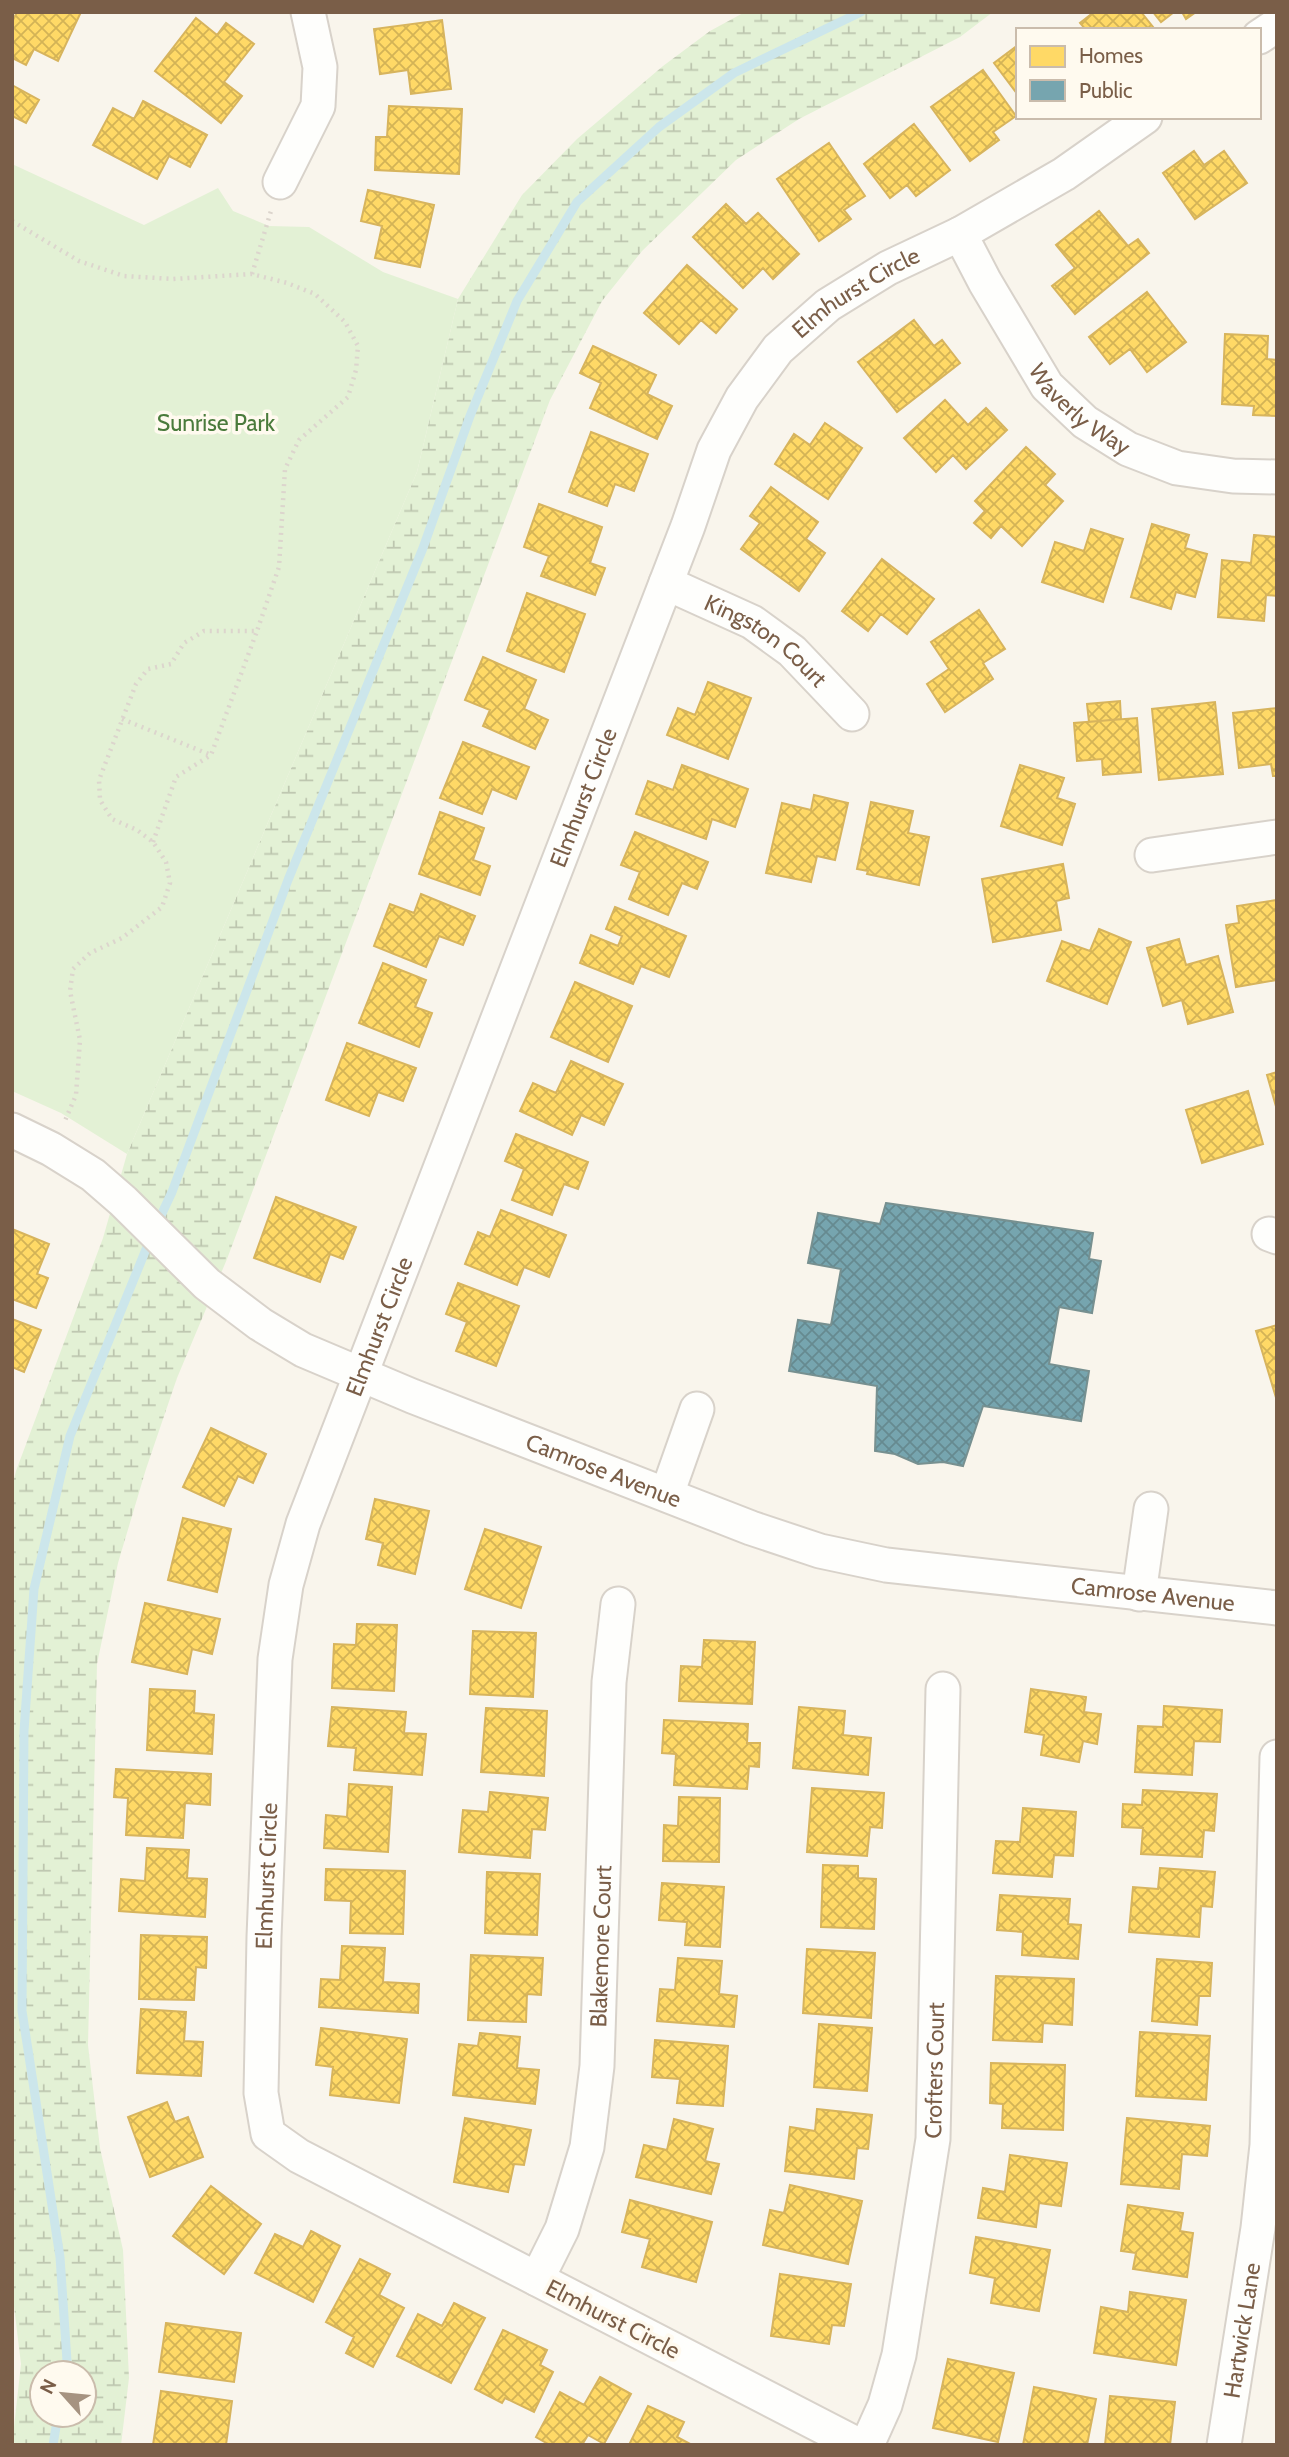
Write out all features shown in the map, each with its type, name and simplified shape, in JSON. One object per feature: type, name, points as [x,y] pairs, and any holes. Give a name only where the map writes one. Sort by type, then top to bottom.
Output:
[{"type":"street","points":[[280,182],[318,106],[320,66],[308,12]]},
{"type":"street","points":[[1261,36],[1277,25]]},
{"type":"street","name":"Elmhurst Circle","points":[[858,2445],[299,2157],[268,2134],[261,2093],[275,1659],[286,1586],[303,1524],[715,450],[742,398],[778,349],[828,305],[888,268],[960,234],[1064,174],[1142,119]]},
{"type":"street","name":"Waverly Way","points":[[960,234],[998,304],[1048,386],[1085,422],[1128,449],[1177,467],[1233,476],[1277,477]]},
{"type":"street","name":"Kingston Court","points":[[666,583],[752,622],[792,651],[852,714]]},
{"type":"street","points":[[1152,855],[1277,837]]},
{"type":"street","name":"Camrose Avenue","points":[[12,1130],[51,1149],[93,1175],[123,1200],[206,1284],[260,1324],[303,1350],[751,1528],[820,1550],[886,1566],[1277,1608]]},
{"type":"street","points":[[667,1494],[697,1409]]},
{"type":"street","points":[[1139,1594],[1151,1509]]},
{"type":"street","name":"Blakemore Court","points":[[537,2279],[562,2229],[587,2147],[597,2066],[609,1682],[618,1604]]},
{"type":"street","name":"Crofters Court","points":[[867,2445],[885,2405],[898,2355],[933,2139],[943,1689]]},
{"type":"street","name":"Hartwick Lane","points":[[1224,2445],[1258,2228],[1267,2145],[1277,1757]]},
{"type":"path","points":[[252,274],[280,182]]},
{"type":"path","points":[[12,221],[79,261],[124,276],[173,279],[252,274],[287,282],[315,294],[345,322],[358,346],[356,370],[348,397],[299,440],[285,469],[279,567],[257,631],[211,755],[176,777],[153,842]]},
{"type":"path","points":[[51,1149],[76,1095],[80,1040],[70,991],[73,969],[90,953],[122,938],[162,907],[170,883],[166,862],[153,842],[137,830],[112,818],[100,800],[99,780],[122,719],[136,684],[148,669],[172,664],[184,643],[204,631],[257,631]]},
{"type":"path","points":[[122,719],[211,755]]},
{"type":"green space","points":[[745,12],[993,12],[960,37],[799,119],[736,160],[642,251],[602,301],[550,400],[227,1259],[177,1378],[118,1563],[97,1664],[88,2045],[100,2148],[123,2250],[129,2378],[121,2445],[12,2445],[21,2364],[12,2290],[12,1487],[16,1471],[103,1238],[127,1154],[417,472],[458,299],[522,195],[577,139],[663,66],[710,31]]},
{"type":"green space","name":"Sunrise Park","points":[[12,164],[144,225],[218,188],[233,211],[269,226],[309,227],[383,272],[458,299],[417,472],[127,1154],[61,1113],[12,1091]]},
{"type":"building: Homes","points":[[17,12],[81,12],[58,61],[34,49],[26,65],[12,58],[12,22]]},
{"type":"building: Homes","points":[[1094,12],[1141,12],[1153,27],[1084,28],[1080,23]]},
{"type":"building: Homes","points":[[1153,12],[1174,12],[1161,22]]},
{"type":"building: Homes","points":[[1182,12],[1196,12],[1186,19]]},
{"type":"building: Homes","points":[[196,18],[217,35],[226,23],[254,44],[224,82],[242,96],[221,123],[155,71]]},
{"type":"building: Homes","points":[[442,20],[451,89],[411,94],[408,70],[380,74],[374,29]]},
{"type":"building: Homes","points":[[1016,46],[1016,92],[994,63]]},
{"type":"building: Homes","points":[[983,70],[1016,116],[993,132],[999,140],[970,161],[931,107]]},
{"type":"building: Homes","points":[[12,85],[39,100],[26,123],[12,116]]},
{"type":"building: Homes","points":[[143,101],[207,135],[190,167],[169,156],[157,179],[93,145],[113,108],[134,119]]},
{"type":"building: Homes","points":[[389,106],[462,109],[459,174],[375,170],[376,137],[387,137]]},
{"type":"building: Homes","points":[[914,124],[950,170],[916,196],[907,185],[890,198],[864,164]]},
{"type":"building: Homes","points":[[829,143],[865,196],[844,210],[851,219],[819,241],[777,179]]},
{"type":"building: Homes","points":[[1194,151],[1204,165],[1224,151],[1247,183],[1195,219],[1163,173]]},
{"type":"building: Homes","points":[[368,190],[434,205],[420,267],[375,258],[382,226],[361,221]]},
{"type":"building: Homes","points":[[726,204],[746,224],[758,213],[799,254],[773,279],[763,268],[743,288],[693,237]]},
{"type":"building: Homes","points":[[1099,211],[1128,246],[1138,239],[1149,253],[1075,314],[1052,286],[1075,268],[1056,245]]},
{"type":"building: Homes","points":[[687,265],[737,309],[716,333],[701,320],[679,344],[644,313]]},
{"type":"building: Homes","points":[[1147,292],[1186,342],[1147,372],[1130,349],[1110,364],[1089,337]]},
{"type":"building: Homes","points":[[914,320],[934,346],[942,340],[960,363],[897,412],[858,362]]},
{"type":"building: Homes","points":[[1225,334],[1268,336],[1267,359],[1277,360],[1277,416],[1253,415],[1254,406],[1222,404]]},
{"type":"building: Homes","points":[[593,346],[656,375],[647,394],[672,406],[657,439],[590,408],[601,383],[580,373]]},
{"type":"building: Homes","points":[[945,400],[968,425],[986,408],[1007,430],[966,469],[953,455],[936,472],[904,438]]},
{"type":"building: Homes","points":[[825,423],[862,448],[828,499],[775,464],[794,434],[810,445]]},
{"type":"building: Homes","points":[[591,432],[648,454],[634,491],[615,484],[607,506],[569,492]]},
{"type":"building: Homes","points":[[1026,447],[1055,474],[1045,485],[1063,501],[1022,546],[1001,526],[991,538],[974,523],[985,511],[975,501]]},
{"type":"building: Homes","points":[[771,487],[818,522],[806,539],[825,553],[799,591],[741,549],[760,523],[750,516]]},
{"type":"building: Homes","points":[[539,504],[602,527],[590,563],[605,568],[595,595],[541,576],[549,556],[524,547]]},
{"type":"building: Homes","points":[[1152,524],[1189,535],[1185,548],[1207,554],[1195,597],[1176,592],[1171,609],[1131,597]]},
{"type":"building: Homes","points":[[1091,529],[1123,539],[1103,602],[1042,582],[1055,542],[1084,551]]},
{"type":"building: Homes","points":[[1254,535],[1277,537],[1277,596],[1266,595],[1264,621],[1218,617],[1222,560],[1251,563]]},
{"type":"building: Homes","points":[[882,559],[934,599],[907,634],[881,614],[868,631],[842,611]]},
{"type":"building: Homes","points":[[527,593],[585,614],[564,672],[507,651]]},
{"type":"building: Homes","points":[[979,610],[1005,649],[983,663],[993,679],[945,712],[927,684],[949,669],[931,642]]},
{"type":"building: Homes","points":[[483,657],[536,680],[524,709],[548,720],[535,749],[483,726],[490,710],[465,700]]},
{"type":"building: Homes","points":[[708,682],[751,698],[728,759],[667,735],[678,708],[695,715]]},
{"type":"building: Homes","points":[[1120,701],[1121,719],[1089,722],[1087,704]]},
{"type":"building: Homes","points":[[1215,702],[1223,774],[1159,780],[1152,709]]},
{"type":"building: Homes","points":[[1277,708],[1277,776],[1273,776],[1271,764],[1239,768],[1233,713]]},
{"type":"building: Homes","points":[[1137,718],[1141,772],[1103,775],[1102,759],[1077,761],[1074,723]]},
{"type":"building: Homes","points":[[463,742],[529,767],[516,799],[492,789],[482,814],[440,798]]},
{"type":"building: Homes","points":[[682,765],[748,789],[735,827],[712,819],[706,839],[636,814],[648,781],[673,790]]},
{"type":"building: Homes","points":[[1020,765],[1064,778],[1057,798],[1075,804],[1062,845],[1001,826]]},
{"type":"building: Homes","points":[[814,795],[848,803],[835,860],[817,856],[811,882],[766,873],[782,803],[811,810]]},
{"type":"building: Homes","points":[[871,802],[913,811],[908,833],[929,837],[919,885],[867,874],[868,871],[857,869]]},
{"type":"building: Homes","points":[[440,812],[484,828],[473,860],[490,866],[480,895],[419,874]]},
{"type":"building: Homes","points":[[635,832],[708,862],[697,889],[682,883],[668,915],[629,899],[640,872],[621,865]]},
{"type":"building: Homes","points":[[1063,864],[1069,898],[1056,901],[1061,930],[993,942],[982,879]]},
{"type":"building: Homes","points":[[421,894],[475,916],[463,945],[439,936],[426,967],[374,946],[390,904],[414,913]]},
{"type":"building: Homes","points":[[1277,900],[1277,980],[1236,987],[1226,925],[1239,923],[1237,906]]},
{"type":"building: Homes","points":[[615,907],[686,936],[669,977],[641,966],[633,984],[580,963],[591,935],[618,946],[622,936],[606,929]]},
{"type":"building: Homes","points":[[1099,929],[1131,942],[1107,1004],[1047,981],[1062,941],[1090,951]]},
{"type":"building: Homes","points":[[1179,939],[1186,965],[1218,956],[1233,1012],[1188,1024],[1182,1000],[1163,1006],[1147,948]]},
{"type":"building: Homes","points":[[383,963],[426,980],[415,1007],[432,1013],[419,1047],[359,1023]]},
{"type":"building: Homes","points":[[575,982],[632,1006],[608,1062],[551,1037]]},
{"type":"building: Homes","points":[[347,1043],[416,1068],[403,1101],[378,1092],[369,1116],[326,1100]]},
{"type":"building: Homes","points":[[571,1061],[623,1084],[604,1125],[581,1115],[572,1135],[520,1111],[533,1083],[556,1093]]},
{"type":"building: Homes","points":[[1277,1072],[1277,1110],[1267,1075]]},
{"type":"building: Homes","points":[[1248,1091],[1263,1144],[1202,1163],[1186,1110]]},
{"type":"building: Homes","points":[[516,1134],[588,1162],[578,1189],[564,1184],[552,1215],[512,1200],[524,1169],[505,1161]]},
{"type":"building: Homes","points":[[276,1197],[356,1227],[343,1259],[330,1254],[320,1282],[254,1258]]},
{"type":"building: Homes","points":[[501,1210],[566,1235],[549,1277],[524,1267],[517,1285],[465,1264],[478,1232],[490,1237]]},
{"type":"building: Homes","points":[[12,1229],[49,1244],[37,1274],[48,1278],[36,1308],[12,1299]]},
{"type":"building: Homes","points":[[458,1283],[519,1306],[496,1366],[456,1351],[467,1322],[446,1314]]},
{"type":"building: Homes","points":[[12,1319],[41,1330],[24,1372],[12,1367]]},
{"type":"building: Homes","points":[[1277,1325],[1277,1401],[1256,1331]]},
{"type":"building: Homes","points":[[211,1428],[266,1454],[253,1483],[238,1476],[224,1506],[183,1487]]},
{"type":"building: Homes","points":[[375,1499],[429,1511],[415,1574],[378,1565],[383,1543],[366,1539]]},
{"type":"building: Homes","points":[[183,1518],[231,1529],[217,1592],[168,1580]]},
{"type":"building: Homes","points":[[485,1529],[541,1547],[521,1608],[465,1589]]},
{"type":"building: Homes","points":[[145,1603],[220,1619],[212,1654],[192,1649],[187,1674],[132,1662]]},
{"type":"building: Homes","points":[[357,1624],[397,1625],[394,1691],[332,1688],[334,1644],[356,1645]]},
{"type":"building: Homes","points":[[473,1631],[536,1633],[533,1697],[470,1694]]},
{"type":"building: Homes","points":[[704,1640],[755,1642],[752,1704],[679,1701],[681,1666],[702,1667]]},
{"type":"building: Homes","points":[[150,1689],[195,1691],[194,1713],[214,1715],[212,1754],[147,1750]]},
{"type":"building: Homes","points":[[1031,1689],[1086,1697],[1084,1712],[1101,1714],[1097,1744],[1083,1741],[1079,1762],[1041,1755],[1044,1735],[1025,1732]]},
{"type":"building: Homes","points":[[1164,1706],[1222,1710],[1220,1742],[1194,1741],[1192,1775],[1135,1772],[1138,1726],[1163,1727]]},
{"type":"building: Homes","points":[[332,1707],[406,1712],[404,1733],[426,1734],[422,1775],[354,1770],[356,1748],[328,1746]]},
{"type":"building: Homes","points":[[799,1707],[845,1711],[843,1735],[871,1738],[868,1775],[793,1768]]},
{"type":"building: Homes","points":[[486,1708],[547,1711],[544,1776],[481,1772]]},
{"type":"building: Homes","points":[[664,1720],[748,1724],[747,1743],[760,1743],[759,1767],[749,1766],[747,1789],[674,1785],[676,1754],[662,1753]]},
{"type":"building: Homes","points":[[116,1769],[211,1774],[210,1805],[185,1803],[183,1838],[126,1835],[128,1798],[114,1797]]},
{"type":"building: Homes","points":[[349,1784],[392,1787],[388,1852],[324,1848],[326,1815],[347,1817]]},
{"type":"building: Homes","points":[[812,1788],[884,1793],[882,1828],[870,1827],[867,1856],[807,1852]]},
{"type":"building: Homes","points":[[1143,1790],[1217,1794],[1214,1831],[1204,1830],[1202,1857],[1141,1854],[1143,1828],[1122,1827],[1123,1804],[1142,1805]]},
{"type":"building: Homes","points":[[490,1792],[548,1798],[545,1830],[532,1829],[530,1858],[459,1852],[463,1810],[488,1812]]},
{"type":"building: Homes","points":[[679,1797],[720,1798],[719,1862],[663,1861],[664,1825],[678,1826]]},
{"type":"building: Homes","points":[[1023,1808],[1076,1812],[1073,1856],[1054,1855],[1052,1877],[993,1873],[996,1841],[1020,1842]]},
{"type":"building: Homes","points":[[147,1848],[189,1850],[187,1878],[207,1879],[205,1917],[119,1911],[121,1879],[145,1881]]},
{"type":"building: Homes","points":[[823,1865],[858,1866],[858,1878],[876,1879],[874,1929],[821,1927]]},
{"type":"building: Homes","points":[[1160,1868],[1215,1872],[1212,1907],[1201,1906],[1199,1937],[1129,1932],[1133,1887],[1158,1889]]},
{"type":"building: Homes","points":[[326,1869],[405,1871],[403,1934],[350,1933],[351,1901],[325,1900]]},
{"type":"building: Homes","points":[[487,1872],[540,1874],[537,1935],[485,1933]]},
{"type":"building: Homes","points":[[662,1883],[724,1887],[720,1947],[685,1945],[687,1922],[659,1920]]},
{"type":"building: Homes","points":[[1000,1895],[1070,1899],[1068,1924],[1081,1925],[1078,1959],[1022,1955],[1023,1932],[997,1930]]},
{"type":"building: Homes","points":[[141,1935],[207,1937],[206,1968],[196,1967],[194,2000],[139,1999]]},
{"type":"building: Homes","points":[[342,1946],[385,1948],[383,1982],[419,1984],[418,2013],[319,2007],[321,1979],[340,1980]]},
{"type":"building: Homes","points":[[807,1949],[875,1953],[871,2018],[803,2013]]},
{"type":"building: Homes","points":[[471,1955],[543,1958],[541,1995],[527,1994],[526,2022],[468,2020]]},
{"type":"building: Homes","points":[[678,1958],[722,1961],[719,1994],[737,1996],[734,2027],[657,2021],[660,1989],[675,1990]]},
{"type":"building: Homes","points":[[1157,1959],[1212,1963],[1210,1996],[1199,1996],[1197,2025],[1152,2021]]},
{"type":"building: Homes","points":[[996,1976],[1074,1979],[1072,2025],[1043,2023],[1042,2042],[993,2040]]},
{"type":"building: Homes","points":[[141,2009],[186,2012],[184,2041],[203,2042],[201,2076],[137,2073]]},
{"type":"building: Homes","points":[[819,2024],[872,2028],[867,2091],[814,2087]]},
{"type":"building: Homes","points":[[321,2028],[407,2039],[399,2103],[330,2095],[333,2067],[316,2065]]},
{"type":"building: Homes","points":[[1140,2032],[1210,2036],[1206,2100],[1136,2096]]},
{"type":"building: Homes","points":[[480,2033],[520,2037],[517,2068],[539,2070],[535,2104],[453,2095],[459,2044],[478,2046]]},
{"type":"building: Homes","points":[[655,2040],[728,2046],[723,2106],[677,2103],[680,2079],[652,2077]]},
{"type":"building: Homes","points":[[991,2063],[1065,2065],[1063,2130],[1002,2128],[1003,2104],[990,2103]]},
{"type":"building: Homes","points":[[167,2102],[175,2122],[188,2117],[203,2157],[150,2177],[128,2117]]},
{"type":"building: Homes","points":[[817,2109],[872,2115],[868,2149],[857,2148],[854,2179],[785,2171],[790,2127],[815,2131]]},
{"type":"building: Homes","points":[[465,2118],[531,2130],[524,2165],[514,2164],[508,2192],[454,2182]]},
{"type":"building: Homes","points":[[1127,2118],[1210,2126],[1207,2156],[1182,2154],[1179,2189],[1121,2184]]},
{"type":"building: Homes","points":[[674,2119],[713,2129],[705,2161],[719,2164],[711,2194],[636,2177],[644,2145],[667,2150]]},
{"type":"building: Homes","points":[[1010,2155],[1067,2163],[1061,2206],[1039,2203],[1036,2227],[978,2218],[983,2188],[1005,2192]]},
{"type":"building: Homes","points":[[790,2185],[862,2201],[848,2264],[763,2245],[770,2210],[784,2213]]},
{"type":"building: Homes","points":[[211,2186],[261,2224],[224,2274],[173,2236]]},
{"type":"building: Homes","points":[[630,2200],[712,2222],[696,2282],[642,2267],[650,2239],[622,2232]]},
{"type":"building: Homes","points":[[1128,2205],[1183,2213],[1180,2231],[1193,2233],[1187,2277],[1133,2269],[1136,2253],[1121,2251]]},
{"type":"building: Homes","points":[[311,2231],[340,2246],[313,2302],[255,2273],[275,2234],[303,2247]]},
{"type":"building: Homes","points":[[976,2237],[1050,2250],[1039,2311],[991,2303],[995,2278],[970,2273]]},
{"type":"building: Homes","points":[[360,2259],[390,2274],[379,2295],[404,2308],[373,2367],[346,2353],[354,2337],[326,2322]]},
{"type":"building: Homes","points":[[780,2274],[851,2284],[844,2326],[832,2325],[829,2344],[771,2336]]},
{"type":"building: Homes","points":[[1130,2292],[1186,2300],[1176,2365],[1094,2353],[1101,2307],[1128,2312]]},
{"type":"building: Homes","points":[[454,2303],[485,2318],[451,2383],[397,2356],[418,2314],[442,2326]]},
{"type":"building: Homes","points":[[166,2323],[241,2333],[234,2382],[159,2372]]},
{"type":"building: Homes","points":[[503,2330],[547,2350],[540,2365],[553,2372],[534,2412],[505,2398],[502,2403],[475,2389]]},
{"type":"building: Homes","points":[[948,2359],[1014,2373],[998,2442],[933,2428]]},
{"type":"building: Homes","points":[[600,2377],[631,2394],[604,2444],[588,2435],[582,2445],[550,2445],[536,2437],[560,2392],[584,2405]]},
{"type":"building: Homes","points":[[1034,2387],[1096,2399],[1087,2445],[1023,2445]]},
{"type":"building: Homes","points":[[161,2391],[232,2401],[226,2445],[153,2445]]},
{"type":"building: Homes","points":[[1110,2396],[1175,2402],[1170,2445],[1105,2445]]},
{"type":"building: Homes","points":[[648,2406],[684,2422],[677,2437],[692,2445],[629,2445]]},
{"type":"building: Public","points":[[886,1203],[1093,1233],[1089,1259],[1101,1261],[1092,1313],[1059,1307],[1049,1364],[1089,1371],[1081,1421],[983,1406],[963,1466],[943,1462],[918,1464],[895,1454],[875,1451],[877,1386],[789,1371],[798,1320],[831,1325],[841,1269],[808,1263],[818,1213],[880,1224]]},
{"type":"waterway","points":[[157,1224],[172,1192],[288,880],[423,548],[470,416],[517,301],[577,202],[659,127],[734,73],[861,12]]},
{"type":"waterway","points":[[67,2359],[60,2257],[22,2011],[24,1731],[34,1589],[70,1436],[151,1237]]},
{"type":"waterway","points":[[53,2445],[56,2429]]}]
